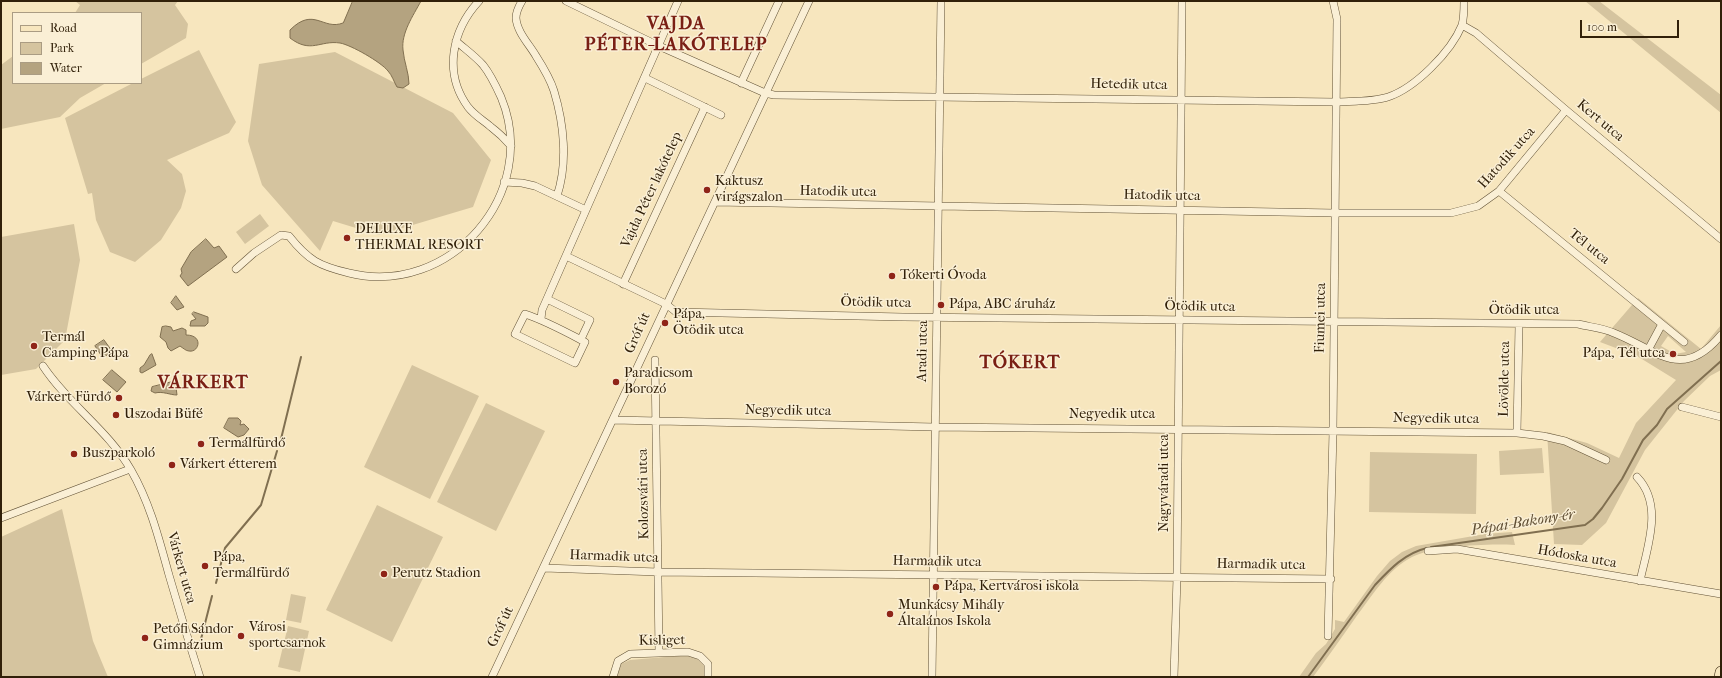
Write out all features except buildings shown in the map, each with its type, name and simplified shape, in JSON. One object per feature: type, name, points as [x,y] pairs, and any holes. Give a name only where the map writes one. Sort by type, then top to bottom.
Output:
[{"type":"main road","points":[[1720,677],[1721,672]]},
{"type":"street","points":[[479,1],[469,12],[456,41],[453,54],[453,74],[458,90],[468,107],[477,117],[502,136],[511,146]]},
{"type":"street","points":[[522,1],[516,18],[519,30],[546,72],[554,91],[559,114],[563,146],[563,170],[557,196]]},
{"type":"street","points":[[566,1],[659,46],[765,93]]},
{"type":"street","points":[[541,319],[542,310],[678,1]]},
{"type":"street","points":[[741,83],[779,1]]},
{"type":"street","name":"Gróf út","points":[[492,677],[808,1]]},
{"type":"street","name":"Aradi utca","points":[[932,677],[941,1]]},
{"type":"street","name":"Nagyváradi utca","points":[[1174,677],[1177,577],[1178,320],[1181,209],[1182,1]]},
{"type":"street","name":"Fiumei utca","points":[[1328,636],[1331,579],[1337,19],[1333,1]]},
{"type":"street","points":[[1462,25],[1464,1]]},
{"type":"street","name":"Hetedik utca","points":[[765,93],[774,95],[1336,102],[1373,100],[1401,91],[1427,71],[1439,60],[1452,43],[1462,25]]},
{"type":"street","name":"Kert utca","points":[[1462,25],[1476,33],[1721,239]]},
{"type":"street","points":[[236,269],[254,253],[281,235],[289,236],[298,247],[316,263],[338,271],[361,276],[383,278],[409,274],[442,260],[460,249],[474,236],[488,218],[499,198],[511,153],[511,130],[504,106],[495,84],[483,65],[456,41]]},
{"type":"street","points":[[645,78],[721,115]]},
{"type":"street","name":"Vajda Péter lakótelep","points":[[623,284],[705,107]]},
{"type":"street","name":"Hatodik utca","points":[[714,202],[938,207],[1181,209],[1335,213],[1450,213],[1478,206],[1499,190],[1566,110]]},
{"type":"street","points":[[504,182],[528,185],[557,196],[586,210]]},
{"type":"street","name":"Tél utca","points":[[1499,190],[1684,342]]},
{"type":"street","points":[[566,256],[666,304]]},
{"type":"street","points":[[547,299],[590,320],[581,339]]},
{"type":"street","name":"Ötödik utca","points":[[666,304],[676,312],[1519,325],[1578,324],[1615,333],[1671,360],[1685,359],[1700,355],[1712,346],[1721,335]]},
{"type":"street","points":[[525,314],[541,319],[585,342],[575,363],[515,334],[525,314]]},
{"type":"street","points":[[1648,350],[1662,324]]},
{"type":"street","name":"Lövölde utca","points":[[1517,433],[1519,325]]},
{"type":"street","name":"Kolozsvári utca","points":[[655,360],[659,652]]},
{"type":"street","name":"Várkert utca","points":[[43,366],[55,384],[107,437],[130,469],[150,510],[200,677]]},
{"type":"street","points":[[1682,407],[1721,417]]},
{"type":"street","name":"Negyedik utca","points":[[613,420],[935,427],[1517,433],[1543,436],[1565,441],[1606,460]]},
{"type":"street","points":[[1,518],[130,469]]},
{"type":"street","points":[[1637,477],[1647,491],[1652,520],[1640,581]]},
{"type":"street","name":"Hódoska utca","points":[[1428,551],[1457,549],[1721,594]]},
{"type":"street","name":"Harmadik utca","points":[[544,568],[658,572],[1331,579]]},
{"type":"street","name":"Kisliget","points":[[613,677],[618,661],[630,654],[659,652],[688,652],[700,656],[708,664],[708,677]]},
{"type":"green space","points":[[75,1],[178,1],[175,5],[188,24],[186,38],[142,63],[142,12],[76,12],[80,5]]},
{"type":"green space","points":[[1585,1],[1599,1],[1721,95],[1721,113]]},
{"type":"green space","points":[[199,50],[236,122],[229,133],[167,160],[182,174],[186,191],[181,208],[161,240],[135,262],[110,252],[96,220],[92,193],[88,194],[65,118],[131,84],[142,84],[142,78]]},
{"type":"green space","points":[[335,52],[453,113],[491,160],[473,207],[379,235],[333,221],[320,251],[262,185],[248,141],[259,64]]},
{"type":"green space","points":[[12,57],[12,84],[104,84],[80,98],[60,117],[1,129],[1,65]]},
{"type":"green space","points":[[260,214],[269,226],[245,244],[236,232]]},
{"type":"green space","points":[[74,224],[80,260],[65,340],[36,369],[1,375],[1,237]]},
{"type":"green space","points":[[1638,298],[1701,349],[1721,325],[1721,370],[1710,376],[1684,401],[1645,450],[1606,523],[1582,545],[1554,544],[1547,432],[1587,443],[1619,458],[1636,423],[1676,380],[1637,356],[1600,342]],"holes":[[[1668,336],[1686,352],[1675,354],[1661,346]]]},
{"type":"green space","points":[[412,365],[479,396],[430,499],[364,467]]},
{"type":"green space","points":[[486,403],[545,431],[496,531],[437,502]]},
{"type":"green space","points":[[1542,448],[1544,473],[1500,475],[1499,451]]},
{"type":"green space","points":[[1370,452],[1477,454],[1476,514],[1369,512]]},
{"type":"green space","name":"Perutz Stadion","points":[[377,505],[443,537],[392,642],[326,610]]},
{"type":"green space","points":[[62,509],[93,641],[108,677],[1,677],[1,537]]},
{"type":"green space","points":[[1512,532],[1515,545],[1491,544],[1433,550],[1421,553],[1403,562],[1395,568],[1374,592],[1313,677],[1299,677],[1316,653],[1326,644],[1335,629],[1335,620],[1344,622],[1377,576],[1390,561],[1402,552],[1416,546],[1485,534]]},
{"type":"green space","points":[[291,594],[306,597],[301,623],[286,620]]},
{"type":"green space","points":[[288,626],[309,631],[300,672],[278,667]]},
{"type":"green space","points":[[688,655],[697,659],[704,666],[704,677],[617,677],[621,664],[630,660]]},
{"type":"water","points":[[353,1],[421,1],[408,25],[404,37],[403,50],[409,84],[403,88],[397,87],[389,73],[379,63],[366,54],[345,44],[327,43],[310,46],[297,43],[290,38],[290,30],[298,23],[306,20],[318,20],[336,25],[343,23]]},
{"type":"water","points":[[206,239],[214,248],[219,246],[227,257],[188,286],[180,276],[182,273],[181,269],[191,252]]},
{"type":"water","points":[[176,296],[184,307],[177,310],[171,303]]},
{"type":"water","points":[[194,312],[208,317],[208,323],[205,326],[190,326],[191,321],[196,319],[192,314]]},
{"type":"water","points":[[162,327],[171,327],[173,331],[182,328],[186,330],[186,335],[192,336],[197,341],[197,347],[192,351],[189,351],[180,346],[171,351],[166,342],[160,337]]},
{"type":"water","points":[[104,340],[112,351],[103,358],[95,346]]},
{"type":"water","points":[[152,354],[156,365],[142,373],[140,372],[140,368]]},
{"type":"water","points":[[112,370],[126,382],[117,392],[103,380]]},
{"type":"water","points":[[172,382],[176,387],[177,395],[161,392],[155,393],[151,391],[152,387]]},
{"type":"water","points":[[229,418],[238,418],[241,421],[240,425],[244,424],[249,429],[244,435],[238,437],[224,428]]},
{"type":"waterway","points":[[281,439],[301,357]]},
{"type":"waterway","name":"Pápai-Bakony-ér","points":[[1431,547],[1585,525],[1593,519],[1602,508],[1622,479],[1643,440],[1657,425],[1667,409],[1721,361]]},
{"type":"waterway","points":[[216,583],[225,548],[261,505],[277,451]]},
{"type":"waterway","name":"Pápai-Bakony-ér","points":[[1308,677],[1375,585],[1398,562],[1419,550],[1427,548]]},
{"type":"waterway","points":[[200,643],[212,596]]},
{"type":"place","name":"Kaktusz virágszalon","points":[[707,190]]},
{"type":"place","name":"DELUXE THERMAL RESORT","points":[[347,238]]},
{"type":"place","name":"Tókerti Óvoda","points":[[892,276]]},
{"type":"place","name":"Pápa, ABC áruház","points":[[941,305]]},
{"type":"place","name":"Pápa, Ötödik utca","points":[[665,323]]},
{"type":"place","name":"Termál Camping Pápa","points":[[34,346]]},
{"type":"place","name":"Pápa, Tél utca","points":[[1673,354]]},
{"type":"place","name":"Paradicsom Borozó","points":[[616,382]]},
{"type":"place","name":"Várkert Fürdő","points":[[119,398]]},
{"type":"place","name":"Uszodai Büfé","points":[[116,415]]},
{"type":"place","name":"Termálfürdő","points":[[201,444]]},
{"type":"place","name":"Buszparkoló","points":[[74,454]]},
{"type":"place","name":"Várkert étterem","points":[[172,465]]},
{"type":"place","name":"Pápa, Termálfürdő","points":[[205,566]]},
{"type":"place","name":"Perutz Stadion","points":[[384,574]]},
{"type":"place","name":"Pápa, Kertvárosi iskola","points":[[936,587]]},
{"type":"place","name":"Munkácsy Mihály Általános Iskola","points":[[890,614]]},
{"type":"place","name":"Városi sportcsarnok","points":[[241,636]]},
{"type":"place","name":"Petőfi Sándor Gimnázium","points":[[145,638]]},
{"type":"district","name":"VAJDA PÉTER-LAKÓTELEP","points":[[676,35]]},
{"type":"district","name":"TÓKERT","points":[[1020,364]]},
{"type":"district","name":"VÁRKERT","points":[[203,384]]}]
